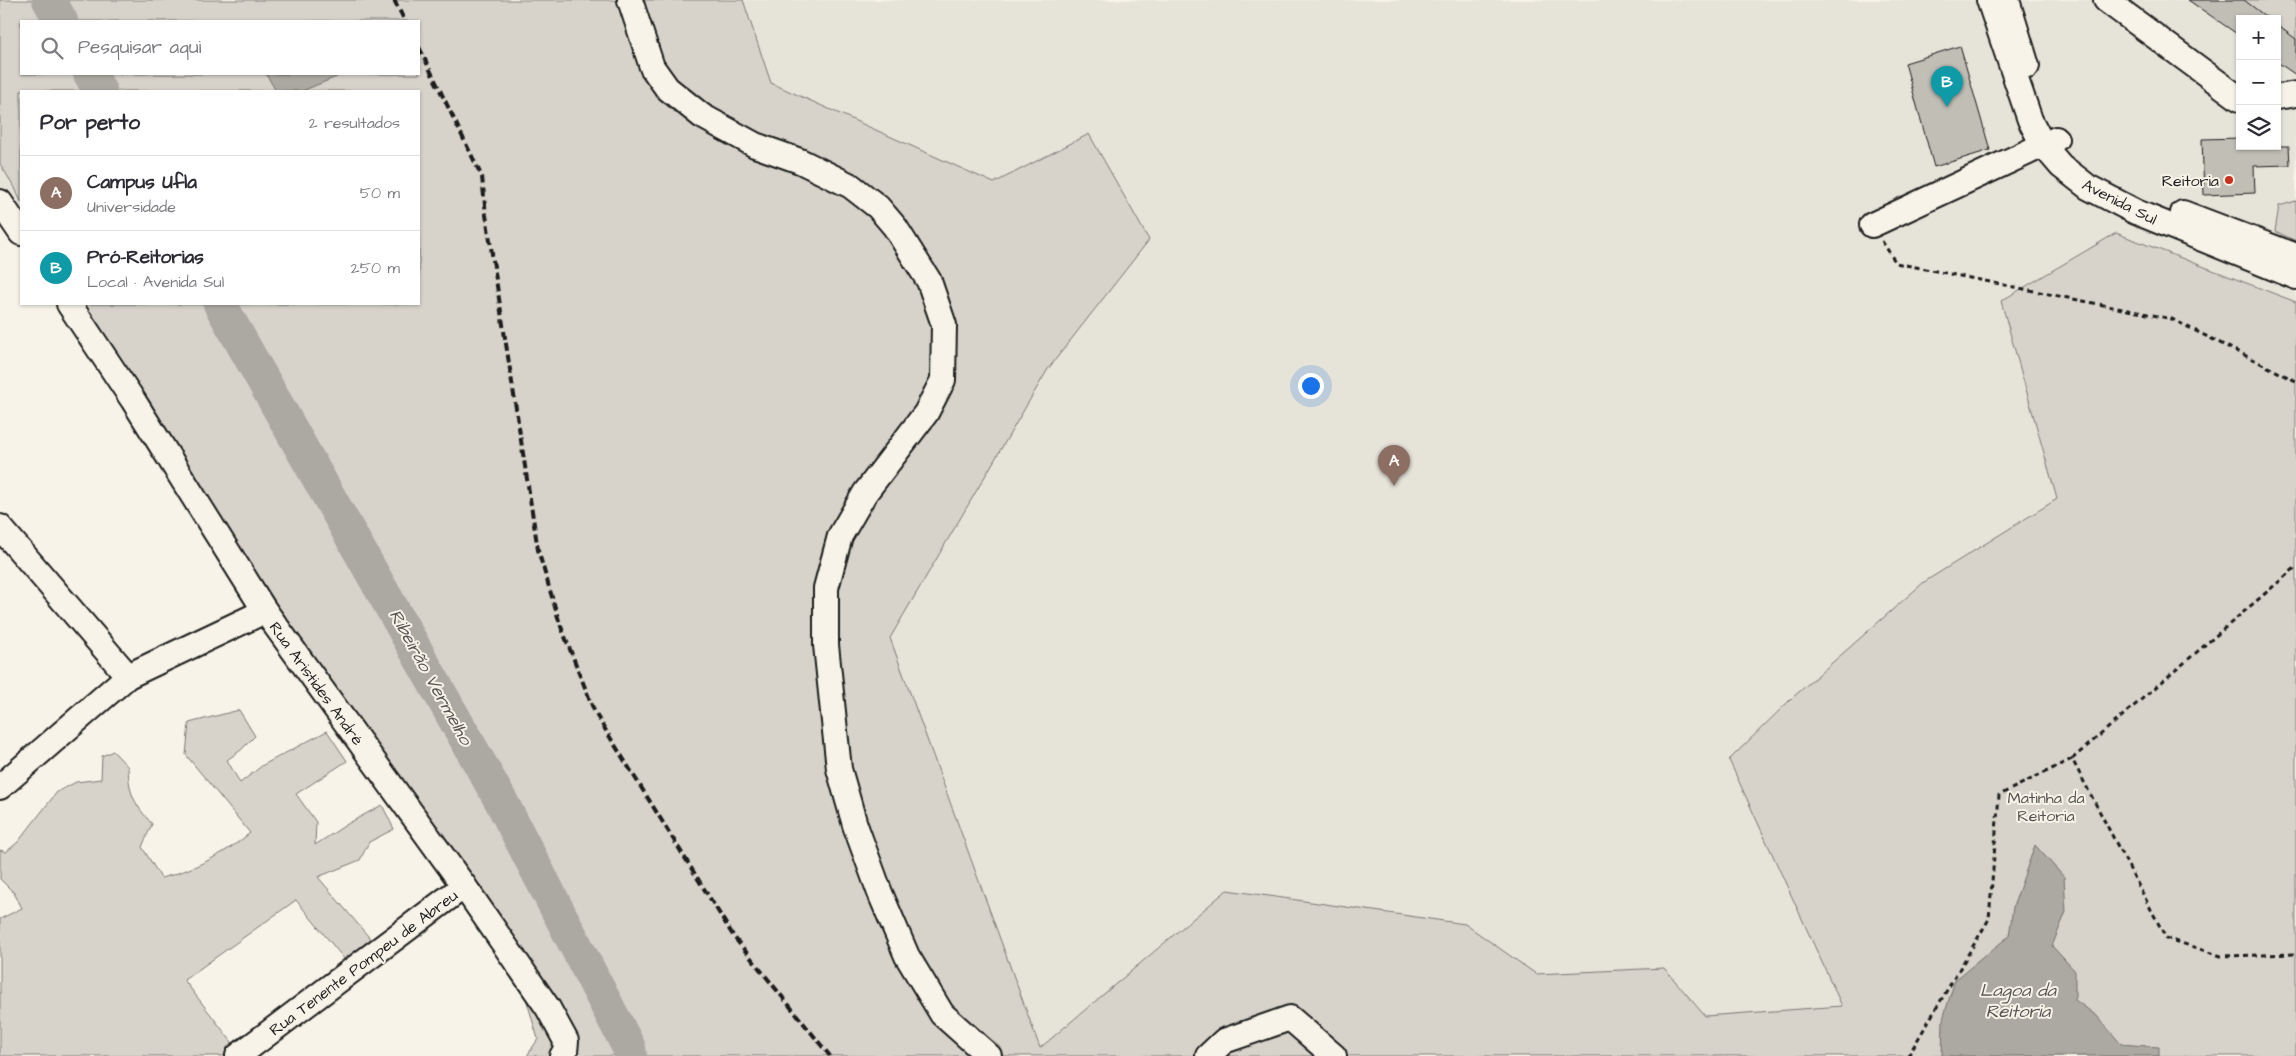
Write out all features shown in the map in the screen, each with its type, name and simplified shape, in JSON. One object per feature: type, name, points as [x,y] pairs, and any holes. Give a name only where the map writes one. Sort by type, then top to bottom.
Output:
[{"type":"street","points":[[630,0],[652,67],[667,88],[702,116],[755,145],[800,161],[851,186],[878,207],[895,227],[929,281],[944,325],[943,380],[926,413],[865,493],[840,536],[826,588],[826,645],[839,770],[855,825],[880,893],[907,956],[942,1014],[989,1056]]},
{"type":"street","name":"Avenida Sul","points":[[1989,0],[2012,72],[2030,120],[2050,142],[2091,172],[2120,190],[2296,256]]},
{"type":"street","name":"Avenida Sul","points":[[2007,0],[2047,125],[2050,142],[2061,166],[2088,186],[2136,212],[2296,277]]},
{"type":"street","points":[[2106,0],[2236,97]]},
{"type":"street","points":[[2281,96],[2296,94]]},
{"type":"street","points":[[1872,226],[2050,142]]},
{"type":"street","points":[[0,202],[20,232]]},
{"type":"street","name":"Rua Aristides André","points":[[69,305],[133,400],[265,611],[464,886],[563,1031],[566,1041],[565,1052],[562,1056]]},
{"type":"street","points":[[5,542],[128,676]]},
{"type":"street","points":[[0,787],[128,676],[265,611]]},
{"type":"street","name":"Rua Tenente Pompeu de Abreu","points":[[238,1056],[464,886]]},
{"type":"street","points":[[1208,1056],[1224,1041],[1290,1018],[1334,1056]]},
{"type":"path","points":[[1872,226],[1896,263],[2172,319],[2296,381]]},
{"type":"path","points":[[1908,1056],[1989,918],[1999,795],[2072,759],[2296,567]]},
{"type":"path","points":[[2072,759],[2166,938],[2221,956],[2296,954]]},
{"type":"shaded area","points":[[0,0],[2296,0],[2296,1056],[847,1056],[420,305],[420,90],[20,90],[20,219],[0,189]]},
{"type":"green space","name":"Matinha da Reitoria","points":[[0,0],[743,0],[771,83],[994,183],[1089,134],[1149,240],[1048,369],[890,638],[1040,1048],[1227,890],[1465,924],[1536,974],[1664,968],[1705,1016],[1842,1006],[1729,760],[1792,698],[1924,582],[2057,499],[2001,301],[2116,233],[2296,302],[2296,1056],[527,1056],[538,1039],[505,927],[282,618],[78,305],[420,305],[420,90],[20,90],[20,200],[0,164]]},
{"type":"green space","points":[[2191,0],[2296,0],[2296,66],[2281,57],[2281,15],[2236,15],[2236,17]]},
{"type":"green space","points":[[2296,201],[2296,241],[2275,231],[2279,206]]},
{"type":"green space","points":[[239,710],[255,736],[241,750],[227,760],[240,783],[263,765],[327,731],[347,761],[296,794],[316,822],[315,845],[382,805],[394,829],[369,842],[360,860],[318,877],[373,942],[345,960],[296,900],[184,980],[235,1046],[223,1056],[0,1056],[0,919],[22,908],[14,893],[0,879],[0,850],[6,852],[18,842],[57,792],[76,782],[101,779],[102,756],[113,751],[128,767],[131,792],[141,810],[152,824],[142,847],[161,878],[185,871],[219,854],[250,833],[186,755],[189,723]]},
{"type":"water","points":[[267,75],[342,75],[304,90],[275,90]]},
{"type":"water","name":"Lagoa da Reitoria","points":[[2035,845],[2064,877],[2066,912],[2052,946],[2075,971],[2075,1000],[2097,1016],[2121,1044],[2159,1047],[2159,1056],[1942,1056],[1943,1019],[1955,980],[2009,936],[2013,907]]},
{"type":"building","points":[[2188,0],[2244,0],[2264,15],[2236,15],[2236,33]]},
{"type":"building","points":[[2281,28],[2296,39],[2296,75],[2281,65]]},
{"type":"building","points":[[1960,46],[1990,150],[1934,167],[1905,63]]},
{"type":"building","name":"Reitoria","points":[[2236,138],[2236,150],[2281,150],[2281,146],[2289,146],[2290,165],[2254,166],[2255,193],[2204,195],[2202,139]]},
{"type":"waterway","name":"Ribeirão Vermelho","points":[[49,0],[60,20]]},
{"type":"waterway","name":"Ribeirão Vermelho","points":[[91,75],[99,90]]},
{"type":"waterway","name":"Ribeirão Vermelho","points":[[221,305],[501,801],[629,1048],[630,1056]]},
{"type":"railway","points":[[394,0],[404,20]]},
{"type":"railway","points":[[420,49],[482,177],[486,215],[538,550],[560,624],[595,713],[734,937],[830,1056]]},
{"type":"place","name":"Pró-Reitorias","points":[[1947,107]]},
{"type":"place","name":"Reitoria","points":[[2229,180]]},
{"type":"place","name":"Campus Ufla","points":[[1394,486]]}]
